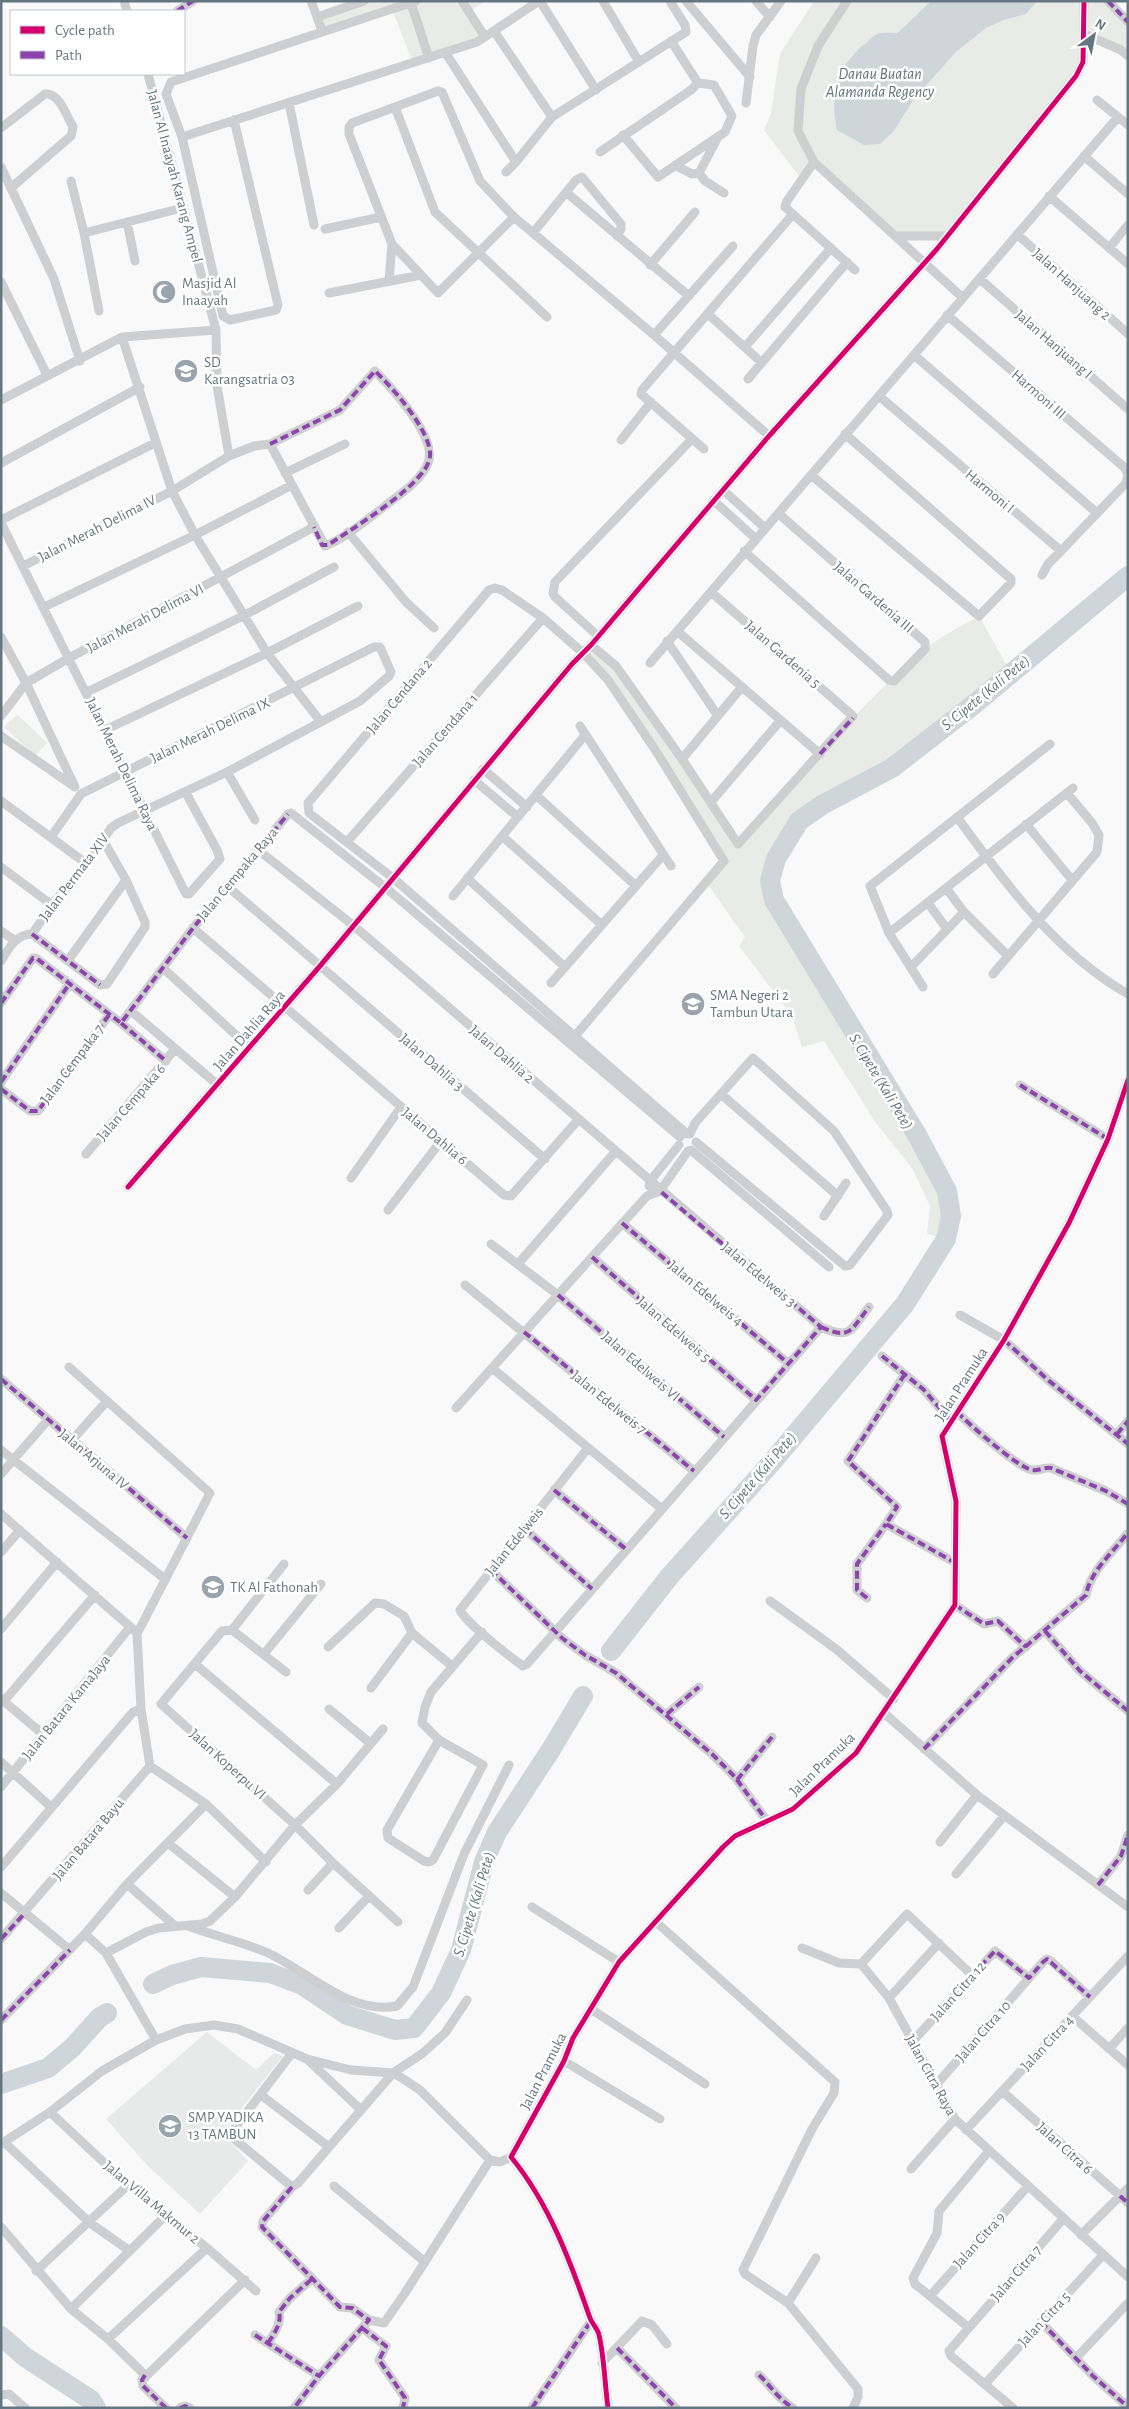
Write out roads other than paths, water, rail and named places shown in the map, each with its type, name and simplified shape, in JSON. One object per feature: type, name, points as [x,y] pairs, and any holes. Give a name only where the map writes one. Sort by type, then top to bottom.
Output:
[{"type":"street","points":[[179,10],[193,1]]},
{"type":"street","points":[[311,1],[320,25]]},
{"type":"street","points":[[320,25],[364,1]]},
{"type":"street","points":[[462,1],[485,37]]},
{"type":"street","points":[[182,137],[477,42],[540,1],[596,90]]},
{"type":"street","points":[[603,1],[639,62]]},
{"type":"street","points":[[506,172],[552,117],[686,32],[687,28],[670,1]]},
{"type":"street","points":[[686,1],[750,77]]},
{"type":"street","points":[[756,1],[770,17]]},
{"type":"street","points":[[746,103],[756,35],[781,1]]},
{"type":"street","points":[[847,1],[818,46],[801,89],[798,131],[814,162],[964,296]]},
{"type":"street","name":"Jalan Dahlia Raya","points":[[128,1187],[286,1006],[483,769],[769,436],[925,262],[1076,76],[1083,62],[1084,1]]},
{"type":"street","points":[[1108,1],[1128,22]]},
{"type":"street","points":[[234,120],[278,305],[276,310],[230,320],[222,316],[182,137],[166,94],[171,82],[320,25],[414,2],[429,58]]},
{"type":"street","points":[[494,31],[552,117]]},
{"type":"street","points":[[1084,34],[1120,50],[1128,56]]},
{"type":"street","points":[[623,136],[655,176],[660,176],[725,132],[732,116],[714,86],[698,83],[671,41]]},
{"type":"street","points":[[445,52],[516,162]]},
{"type":"street","name":"Jalan Al Inaayah Karang Ampel","points":[[148,75],[182,208],[216,330],[217,386],[228,456]]},
{"type":"street","points":[[600,152],[691,90],[698,83]]},
{"type":"street","points":[[514,217],[438,293],[392,244],[349,134],[349,127],[352,123],[438,91],[442,92],[478,179],[514,217],[676,353],[769,436]]},
{"type":"street","points":[[1,128],[49,93],[56,96],[73,131],[71,136],[12,188]]},
{"type":"street","points":[[1097,100],[1128,125]]},
{"type":"street","points":[[289,103],[314,225]]},
{"type":"street","points":[[395,107],[434,210],[547,317]]},
{"type":"street","points":[[650,663],[744,551],[779,514],[845,434],[1118,117]]},
{"type":"street","points":[[699,173],[719,136]]},
{"type":"street","points":[[1084,156],[1128,194]]},
{"type":"street","points":[[814,162],[785,204],[785,207],[856,270]]},
{"type":"street","points":[[675,165],[692,174],[699,173]]},
{"type":"street","points":[[1,167],[54,279],[80,360]]},
{"type":"street","points":[[699,173],[704,181],[724,192]]},
{"type":"street","points":[[533,233],[576,180],[582,177],[621,224],[621,229],[617,236]]},
{"type":"street","points":[[71,181],[84,233],[99,311]]},
{"type":"street","points":[[567,193],[689,296]]},
{"type":"street","points":[[1049,196],[1128,264]]},
{"type":"street","points":[[84,233],[182,208]]},
{"type":"street","points":[[650,265],[695,212]]},
{"type":"street","points":[[704,449],[641,394],[642,390],[676,353],[793,214]]},
{"type":"street","points":[[325,229],[381,217]]},
{"type":"street","points":[[127,222],[135,261]]},
{"type":"street","points":[[1109,248],[1128,225]]},
{"type":"street","name":"Jalan Hanjuang 2","points":[[1017,234],[1126,330]]},
{"type":"street","points":[[895,236],[947,236]]},
{"type":"street","points":[[389,281],[392,244]]},
{"type":"street","points":[[654,335],[733,246]]},
{"type":"street","points":[[745,347],[831,248]]},
{"type":"street","points":[[748,380],[847,262]]},
{"type":"street","points":[[329,292],[421,275]]},
{"type":"street","name":"Jalan Hanjuang I","points":[[980,279],[1128,409]]},
{"type":"street","points":[[1,282],[47,376]]},
{"type":"street","points":[[708,314],[762,363]]},
{"type":"street","name":"Harmoni III","points":[[947,315],[1126,468],[1128,475],[1126,483],[1097,513]]},
{"type":"street","points":[[1,400],[122,337],[216,330]]},
{"type":"street","points":[[122,337],[140,387],[155,443],[172,491],[195,535],[266,653],[321,722]]},
{"type":"street","points":[[914,355],[1097,513],[1048,564],[1042,575]]},
{"type":"street","name":"Jalan Merah Delima IV","points":[[23,566],[172,491],[228,456],[254,446],[270,444],[340,410],[375,370],[392,388],[427,437],[431,456],[428,465],[410,487],[348,532]]},
{"type":"street","points":[[1,464],[140,387]]},
{"type":"street","name":"Harmoni I","points":[[878,396],[1061,551]]},
{"type":"street","points":[[620,440],[650,402]]},
{"type":"street","points":[[811,475],[979,616],[1011,583],[1010,579],[845,434]]},
{"type":"street","points":[[598,636],[555,598],[553,594],[555,582],[692,439]]},
{"type":"street","points":[[1,521],[155,443]]},
{"type":"street","points":[[270,444],[325,546],[348,532],[392,586],[434,628]]},
{"type":"street","points":[[285,473],[345,444]]},
{"type":"street","points":[[44,608],[195,535],[292,485]]},
{"type":"street","points":[[723,490],[765,528]]},
{"type":"street","points":[[714,500],[756,539]]},
{"type":"street","name":"Jalan Gardenia III","points":[[744,551],[889,680],[894,681],[925,649],[926,642],[779,514]]},
{"type":"street","name":"Jalan Merah Delima Raya","points":[[1,521],[186,894],[191,894],[220,860],[217,850],[186,793]]},
{"type":"street","name":"Jalan Merah Delima VI","points":[[26,683],[69,658],[222,578],[314,527]]},
{"type":"street","points":[[87,692],[243,616],[334,567]]},
{"type":"street","name":"Jalan Cendana 2","points":[[576,1036],[724,861],[613,688],[583,653],[543,618],[502,590],[495,588],[489,590],[308,803],[310,813],[393,878],[576,1036],[687,1142]]},
{"type":"street","name":"Jalan Gardenia 5","points":[[711,592],[852,714],[853,718],[820,754]]},
{"type":"street","points":[[105,730],[266,653],[358,606]]},
{"type":"street","name":"Jalan Cendana 1","points":[[346,842],[543,618]]},
{"type":"street","points":[[591,645],[616,666],[682,759],[738,844],[820,754],[677,631]]},
{"type":"street","points":[[1,637],[26,683],[75,787]]},
{"type":"street","points":[[667,641],[718,716]]},
{"type":"street","name":"Jalan Merah Delima IX","points":[[81,794],[294,689],[374,647],[380,647],[390,667],[389,676],[360,701],[321,722]]},
{"type":"street","points":[[1,716],[26,683]]},
{"type":"street","points":[[682,759],[741,688]]},
{"type":"street","points":[[711,802],[780,721]]},
{"type":"street","name":"Jalan Permata XIV","points":[[32,934],[52,905],[87,864],[103,840],[118,823],[186,793],[321,722]]},
{"type":"street","points":[[580,726],[671,866]]},
{"type":"street","points":[[453,896],[586,735]]},
{"type":"street","points":[[1,736],[75,787],[81,794],[51,837]]},
{"type":"street","points":[[923,987],[889,933],[870,886],[1050,744]]},
{"type":"street","points":[[483,769],[526,807]]},
{"type":"street","points":[[227,772],[254,820]]},
{"type":"street","points":[[474,780],[518,817]]},
{"type":"street","points":[[889,933],[1070,790],[1099,835],[1097,852],[993,974]]},
{"type":"street","points":[[536,795],[636,886]]},
{"type":"street","points":[[1,800],[87,864]]},
{"type":"street","name":"Jalan Cempaka Raya","points":[[121,1023],[193,928],[288,814],[292,813],[386,888]]},
{"type":"street","points":[[957,817],[1038,920],[1078,958],[1128,994]]},
{"type":"street","points":[[1026,824],[1072,880]]},
{"type":"street","points":[[502,836],[602,925]]},
{"type":"street","points":[[1,961],[14,940],[26,934],[32,934],[100,985],[108,984],[145,927],[126,880],[103,840]]},
{"type":"street","name":"Jalan Dahlia 2","points":[[257,849],[354,926],[650,1181]]},
{"type":"street","points":[[551,983],[663,855]]},
{"type":"street","points":[[1,867],[52,905]]},
{"type":"street","points":[[467,878],[565,966]]},
{"type":"street","points":[[69,960],[126,880]]},
{"type":"street","name":"Jalan Dahlia 3","points":[[227,886],[545,1158]]},
{"type":"street","points":[[386,888],[687,1142],[828,1267]]},
{"type":"street","points":[[946,888],[964,912],[1008,956]]},
{"type":"street","points":[[928,903],[947,929]]},
{"type":"street","points":[[911,967],[964,912]]},
{"type":"street","name":"Jalan Dahlia 6","points":[[193,928],[286,1006],[401,1107],[508,1196],[511,1196],[578,1120]]},
{"type":"street","points":[[1,931],[14,940]]},
{"type":"street","points":[[1,1003],[33,958],[36,958],[121,1023],[166,1061]]},
{"type":"street","points":[[163,968],[250,1048]]},
{"type":"street","points":[[1,1082],[70,983]]},
{"type":"street","points":[[130,1012],[218,1085]]},
{"type":"street","name":"Jalan Cempaka 7","points":[[1,1089],[34,1112],[38,1111],[109,1015]]},
{"type":"street","name":"Jalan Cempaka 6","points":[[86,1154],[175,1049]]},
{"type":"street","points":[[456,1408],[647,1196],[660,1190],[687,1142],[695,1123],[749,1060],[754,1059],[843,1141],[888,1215],[850,1265],[845,1266],[687,1142]]},
{"type":"street","name":"Jalan Pramuka","points":[[511,2157],[564,2061],[573,2038],[619,1962],[723,1846],[735,1836],[792,1809],[856,1753],[955,1605],[956,1501],[942,1436],[1004,1340],[1069,1223],[1108,1139],[1128,1080]]},
{"type":"street","points":[[1020,1085],[1108,1139]]},
{"type":"street","points":[[721,1094],[838,1196]]},
{"type":"street","points":[[351,1178],[401,1107]]},
{"type":"street","points":[[388,1210],[441,1141]]},
{"type":"street","points":[[647,1196],[650,1181],[687,1142]]},
{"type":"street","points":[[518,1264],[615,1152]]},
{"type":"street","name":"Jalan Edelweis 3","points":[[650,1181],[821,1327]]},
{"type":"street","points":[[824,1216],[846,1183]]},
{"type":"street","name":"Jalan Edelweis 4","points":[[622,1223],[789,1364]]},
{"type":"street","name":"Jalan Edelweis VI","points":[[491,1244],[558,1295],[724,1437]]},
{"type":"street","name":"Jalan Edelweis 5","points":[[592,1257],[756,1400]]},
{"type":"street","name":"Jalan Edelweis 7","points":[[465,1285],[694,1471]]},
{"type":"street","points":[[438,1740],[389,1825],[386,1834],[388,1838],[417,1857],[429,1862],[433,1860],[483,1765],[438,1740],[422,1724],[422,1716],[431,1692],[452,1666],[457,1664],[482,1632],[523,1666],[527,1664],[821,1327],[837,1334],[844,1334],[852,1330],[869,1307]]},
{"type":"street","points":[[960,1315],[1004,1340],[1048,1380],[1128,1444]]},
{"type":"street","points":[[882,1356],[923,1390],[951,1421]]},
{"type":"street","points":[[69,1367],[210,1493],[138,1634],[141,1709],[150,1766],[206,1804],[266,1862]]},
{"type":"street","points":[[492,1368],[662,1509]]},
{"type":"street","points":[[867,1598],[857,1590],[857,1564],[897,1507],[848,1461],[905,1374]]},
{"type":"street","name":"Jalan Arjuna IV","points":[[1,1379],[47,1421],[73,1439],[187,1538]]},
{"type":"street","points":[[73,1439],[107,1401]]},
{"type":"street","points":[[958,1412],[1013,1459],[1029,1469],[1035,1471],[1044,1467],[1051,1468],[1127,1502]]},
{"type":"street","points":[[1117,1434],[1128,1420]]},
{"type":"street","points":[[1,1474],[47,1421]]},
{"type":"street","name":"Jalan Edelweis","points":[[482,1632],[462,1615],[460,1610],[588,1448]]},
{"type":"street","points":[[1,1450],[165,1579]]},
{"type":"street","points":[[554,1490],[626,1550]]},
{"type":"street","points":[[1,1514],[138,1634]]},
{"type":"street","points":[[886,1524],[954,1562]]},
{"type":"street","points":[[525,1529],[592,1589]]},
{"type":"street","points":[[1,1552],[20,1530]]},
{"type":"street","points":[[924,1748],[1012,1658],[1086,1595],[1087,1587],[1092,1577],[1127,1534]]},
{"type":"street","points":[[1,1629],[57,1562]]},
{"type":"street","points":[[232,1630],[284,1564]]},
{"type":"street","points":[[491,1570],[556,1632],[592,1659],[616,1673],[667,1714],[712,1754],[737,1780],[767,1820]]},
{"type":"street","points":[[264,1654],[321,1584]]},
{"type":"street","points":[[44,1735],[3,1700],[95,1595]]},
{"type":"street","points":[[770,1601],[836,1649],[894,1698]]},
{"type":"street","points":[[328,1647],[375,1603],[384,1604],[404,1616],[412,1633],[452,1666]]},
{"type":"street","points":[[955,1605],[984,1624],[998,1621],[1026,1647]]},
{"type":"street","name":"Jalan Batara KamaJaya","points":[[1,1787],[130,1627]]},
{"type":"street","points":[[286,1672],[232,1630],[222,1631],[195,1664],[337,1784]]},
{"type":"street","points":[[1046,1631],[1080,1671],[1128,1711]]},
{"type":"street","points":[[371,1688],[412,1633]]},
{"type":"street","name":"Jalan Koperpu VI","points":[[195,1664],[161,1704],[295,1825],[333,1863],[398,1922]]},
{"type":"street","points":[[667,1714],[699,1687]]},
{"type":"street","points":[[1,1867],[133,1712],[141,1709]]},
{"type":"street","points":[[329,1709],[370,1743]]},
{"type":"street","points":[[884,1713],[977,1795],[1128,1907]]},
{"type":"street","points":[[106,1953],[146,1932],[210,1921],[235,1897],[266,1862],[295,1825],[337,1784],[383,1729]]},
{"type":"street","points":[[737,1780],[772,1737]]},
{"type":"street","points":[[1,1762],[51,1807]]},
{"type":"street","points":[[188,1926],[266,1952],[354,2002],[376,2007],[397,2006],[413,1987],[464,1854],[509,1765]]},
{"type":"street","name":"Jalan Batara Bayu","points":[[1,1939],[150,1766]]},
{"type":"street","points":[[940,1842],[977,1795]]},
{"type":"street","points":[[1,2020],[70,1950],[128,1884],[206,1804]]},
{"type":"street","points":[[956,1874],[1004,1816]]},
{"type":"street","points":[[1098,1885],[1121,1856],[1128,1835]]},
{"type":"street","points":[[168,1843],[235,1897]]},
{"type":"street","points":[[308,1890],[333,1863]]},
{"type":"street","points":[[128,1884],[175,1926]]},
{"type":"street","points":[[1,1894],[70,1950]]},
{"type":"street","points":[[338,1928],[369,1896]]},
{"type":"street","points":[[532,1906],[619,1962]]},
{"type":"street","points":[[802,1948],[839,1963],[861,1964],[905,1914],[972,1975]]},
{"type":"street","points":[[656,1922],[835,2082],[834,2093],[808,2136],[743,2267],[745,2274],[788,2303],[858,2389],[858,2397],[853,2408]]},
{"type":"street","points":[[84,1934],[106,1953],[156,2040]]},
{"type":"street","points":[[889,1998],[939,1943]]},
{"type":"street","name":"Jalan Citra 12","points":[[912,2042],[995,1951],[1030,1978]]},
{"type":"street","name":"Jalan Citra 4","points":[[966,2130],[1128,1956]]},
{"type":"street","name":"Jalan Citra 10","points":[[936,2085],[1042,1962],[1047,1959],[1090,1997]]},
{"type":"street","name":"Jalan Citra Raya","points":[[861,1964],[889,1998],[954,2119],[988,2152],[1128,2277]]},
{"type":"street","points":[[467,2000],[455,2021],[434,2044],[393,2073],[360,2109],[329,2147],[295,2186],[292,2187],[262,2225],[340,2307],[352,2308],[369,2320],[381,2323],[387,2320],[490,2160]]},
{"type":"street","points":[[591,2009],[705,2084]]},
{"type":"street","points":[[1072,2016],[1128,2065]]},
{"type":"street","points":[[130,2251],[90,2222],[2,2143],[50,2112],[102,2071],[156,2040],[185,2029],[214,2025],[238,2029],[307,2059],[351,2070],[393,2073],[420,2090],[490,2160],[500,2162],[511,2157],[530,2182],[568,2257],[581,2286],[591,2321],[599,2334],[608,2408]]},
{"type":"street","points":[[1109,2049],[1128,2028]]},
{"type":"street","points":[[292,2053],[234,2128],[232,2137],[292,2187]]},
{"type":"street","points":[[307,2059],[360,2109]]},
{"type":"street","points":[[564,2061],[660,2119]]},
{"type":"street","name":"Jalan Citra 6","points":[[1002,2092],[1128,2204]]},
{"type":"street","points":[[261,2095],[329,2147]]},
{"type":"street","name":"Jalan Villa Makmur 2","points":[[50,2112],[128,2185],[207,2248],[245,2280],[256,2292]]},
{"type":"street","points":[[911,2169],[954,2119]]},
{"type":"street","points":[[968,2327],[931,2295],[915,2284],[912,2278],[937,2233],[938,2214],[988,2152]]},
{"type":"street","points":[[36,2271],[128,2185]]},
{"type":"street","points":[[334,2186],[425,2262]]},
{"type":"street","name":"Jalan Citra 9","points":[[931,2295],[1028,2186]]},
{"type":"street","points":[[1081,2235],[1128,2188]]},
{"type":"street","points":[[71,2308],[166,2215]]},
{"type":"street","name":"Jalan Citra 7","points":[[985,2384],[950,2354],[950,2348],[1063,2219]]},
{"type":"street","points":[[1,2228],[36,2271],[71,2308],[145,2375]]},
{"type":"street","points":[[108,2340],[207,2248]]},
{"type":"street","name":"Jalan Citra 5","points":[[985,2384],[1103,2255]]},
{"type":"street","points":[[788,2303],[816,2258]]},
{"type":"street","points":[[268,2343],[276,2331],[280,2318],[279,2312],[290,2298],[312,2279]]},
{"type":"street","points":[[166,2408],[143,2386],[142,2380],[145,2375],[245,2280]]},
{"type":"street","points":[[1076,2358],[1128,2303]]},
{"type":"street","points":[[294,2408],[319,2376],[369,2320]]},
{"type":"street","points":[[532,2408],[591,2321]]},
{"type":"street","points":[[602,2363],[642,2321],[652,2325],[667,2344]]},
{"type":"street","points":[[1041,2322],[1128,2407]]},
{"type":"street","points":[[362,2328],[386,2346],[379,2360],[405,2398],[403,2408]]},
{"type":"street","points":[[256,2335],[319,2376]]},
{"type":"street","points":[[617,2348],[676,2408]]},
{"type":"street","points":[[759,2375],[770,2385],[780,2400],[794,2408]]},
{"type":"street","points":[[985,2384],[1013,2408]]},
{"type":"street","points":[[1,2395],[9,2394],[25,2408]]},
{"type":"street","points":[[180,2408],[185,2406],[190,2408]]},
{"type":"water","name":"Danau Buatan Alamanda Regency","points":[[931,1],[1037,1],[1026,14],[1004,20],[986,28],[956,52],[914,99],[894,131],[880,144],[864,145],[837,130],[834,106],[837,85],[840,74],[853,55],[877,34],[897,33]]},
{"type":"waterway","name":"S. Cipete (Kali Pete)","points":[[611,1651],[669,1577],[772,1462],[905,1304],[946,1239],[951,1216],[947,1191],[917,1135],[774,900],[770,881],[776,859],[799,821],[822,805],[892,768],[977,702],[1128,576]]},
{"type":"waterway","name":"S. Cipete (Kali Pete)","points":[[153,1984],[172,1975],[201,1967],[270,1973],[302,1985],[347,2015],[395,2030],[414,2028],[441,1993],[461,1950],[484,1862],[497,1832],[552,1748],[583,1696]]},
{"type":"waterway","name":"S. Cipete (Kali Pete)","points":[[1,2084],[48,2068],[73,2047],[99,2018],[107,2013]]},
{"type":"waterway","name":"S. Cipete (Kali Pete)","points":[[1,2336],[25,2357],[91,2400],[96,2408]]},
{"type":"place","name":"Masjid Al Inaayah","points":[[164,292]]},
{"type":"place","name":"SD Karangsatria 03","points":[[186,371]]},
{"type":"place","name":"SMA Negeri 2 Tambun Utara","points":[[693,1004]]},
{"type":"place","name":"TK Al Fathonah","points":[[213,1587]]},
{"type":"place","name":"SMP YADIKA 13 TAMBUN","points":[[170,2126]]}]
